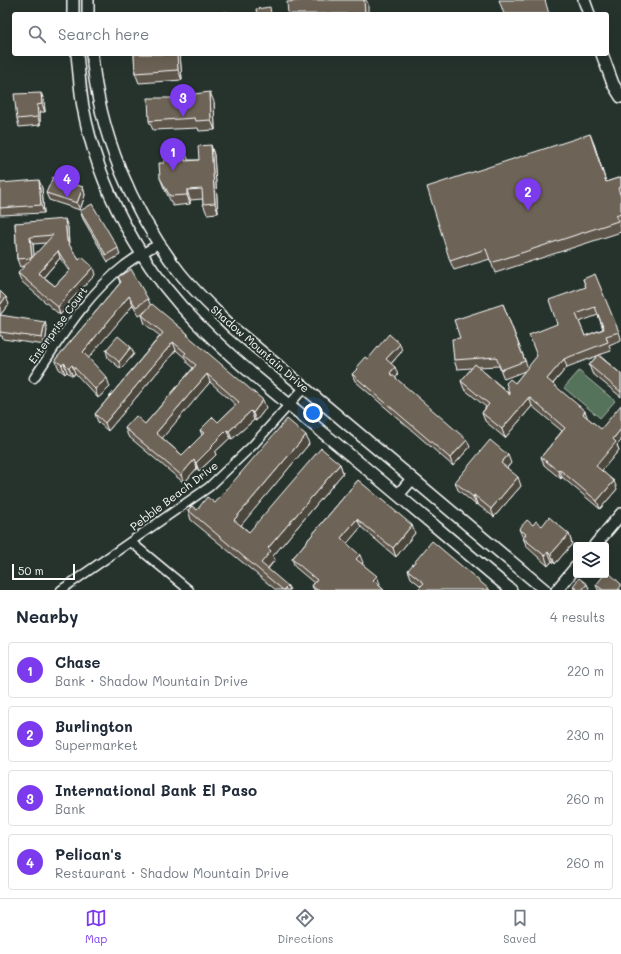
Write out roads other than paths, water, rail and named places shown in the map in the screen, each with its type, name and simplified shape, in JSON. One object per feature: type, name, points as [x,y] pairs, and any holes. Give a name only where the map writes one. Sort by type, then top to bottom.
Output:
[{"type":"main road","points":[[73,0],[74,12]]},
{"type":"main road","points":[[88,0],[88,12]]},
{"type":"main road","points":[[584,0],[588,12]]},
{"type":"main road","name":"Shadow Mountain Drive","points":[[77,56],[82,101],[91,141],[108,189],[121,217],[160,280],[196,322],[218,343],[289,405],[511,590]]},
{"type":"main road","name":"Shadow Mountain Drive","points":[[92,56],[99,106],[107,134],[129,190],[159,244],[181,274],[210,306],[233,328],[545,590]]},
{"type":"main road","points":[[603,56],[613,84],[621,97]]},
{"type":"main road","points":[[91,141],[107,134]]},
{"type":"main road","points":[[398,496],[412,479]]},
{"type":"main road","points":[[598,542],[621,514]]},
{"type":"main road","points":[[557,590],[573,571]]},
{"type":"street","name":"Enterprise Court","points":[[34,378],[73,319],[88,300],[124,265],[159,244]]},
{"type":"street","name":"Pebble Beach Drive","points":[[61,590],[192,499],[229,469],[253,445],[304,388]]},
{"type":"street","points":[[131,542],[189,590]]},
{"type":"place","name":"International Bank El Paso","points":[[183,117]]},
{"type":"place","name":"Chase","points":[[173,171]]},
{"type":"place","name":"Pelican's","points":[[67,198]]},
{"type":"place","name":"Burlington","points":[[528,211]]}]
